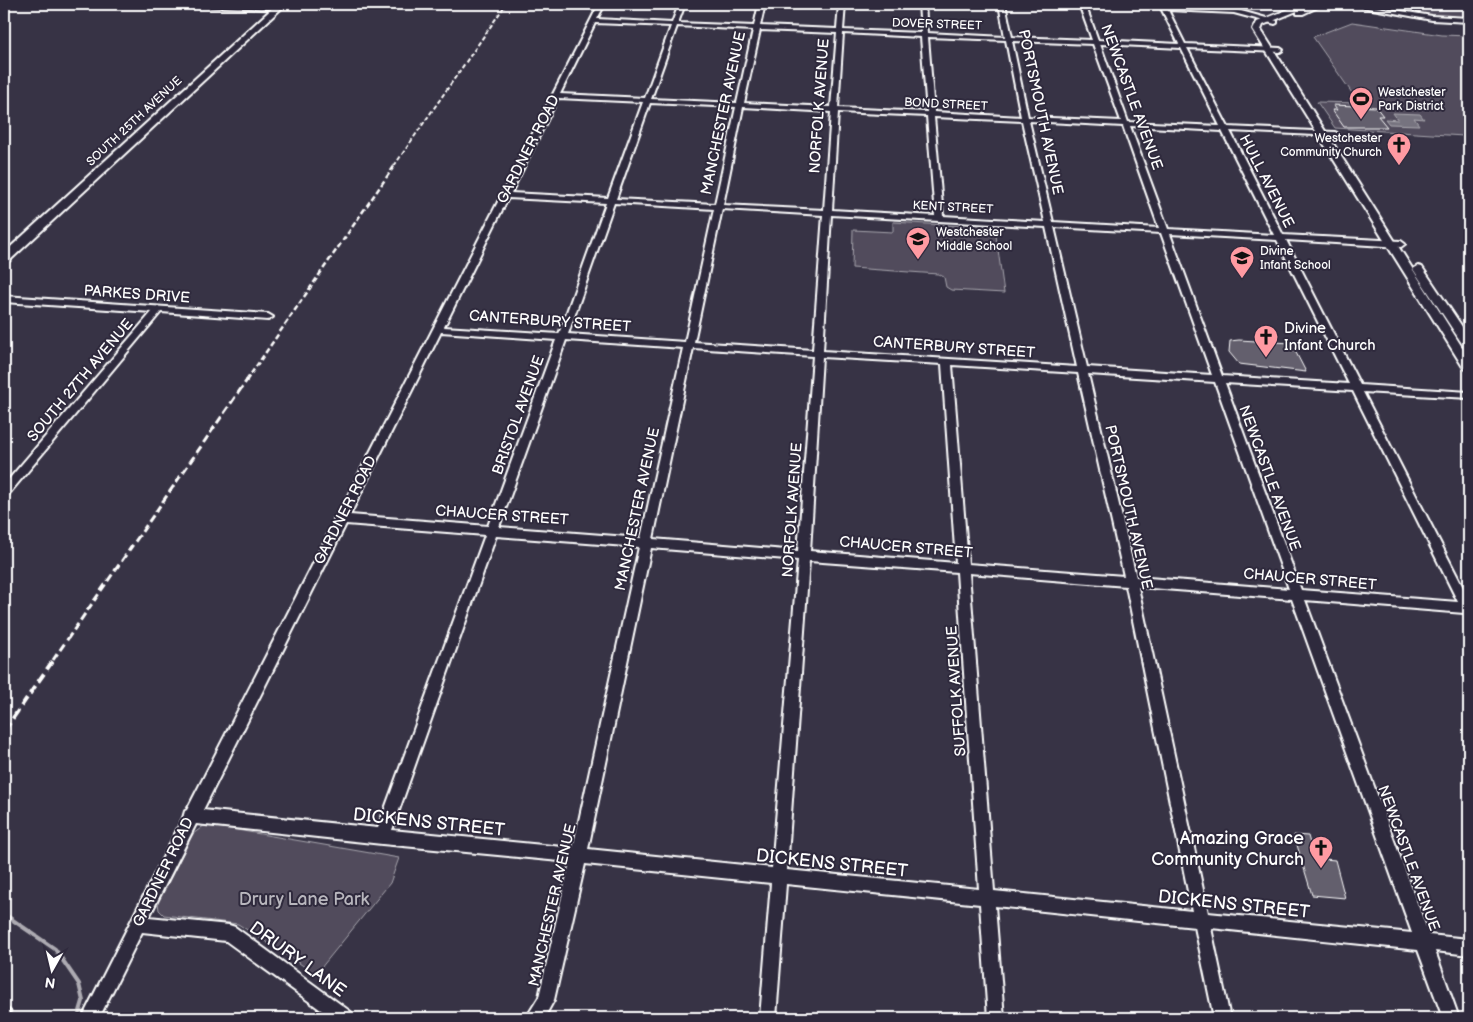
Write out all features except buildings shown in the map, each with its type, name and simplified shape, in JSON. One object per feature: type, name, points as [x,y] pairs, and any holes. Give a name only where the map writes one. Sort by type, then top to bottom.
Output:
[{"type":"main road","name":"SOUTH 25TH AVENUE","points":[[4,259],[280,5]]},
{"type":"street","points":[[199,4],[280,5]]},
{"type":"street","name":"GARDNER ROAD","points":[[90,1018],[190,816],[602,4]]},
{"type":"street","name":"BRISTOL AVENUE","points":[[382,837],[682,4]]},
{"type":"street","name":"MANCHESTER AVENUE","points":[[534,1018],[546,1000],[579,856],[687,345],[762,4]]},
{"type":"street","name":"NORFOLK AVENUE","points":[[768,1018],[804,555],[826,212],[842,4]]},
{"type":"street","points":[[922,4],[939,219]]},
{"type":"street","name":"PORTSMOUTH AVENUE","points":[[1002,4],[1025,119],[1131,581],[1222,1018]]},
{"type":"street","name":"NEWCASTLE AVENUE","points":[[1082,4],[1451,1018]]},
{"type":"street","points":[[1163,6],[1234,11],[1271,21],[1307,4]]},
{"type":"street","points":[[1320,4],[1260,24],[1258,30],[1275,50],[1337,136]]},
{"type":"street","points":[[1349,4],[1432,18],[1469,20]]},
{"type":"street","name":"HULL AVENUE","points":[[1163,6],[1469,609]]},
{"type":"street","name":"DOVER STREET","points":[[593,21],[1275,50]]},
{"type":"street","points":[[1275,50],[1390,243],[1469,367]]},
{"type":"street","name":"BOND STREET","points":[[555,96],[1324,133],[1337,136]]},
{"type":"street","points":[[1348,155],[1401,244],[1469,345]]},
{"type":"street","name":"KENT STREET","points":[[505,195],[1401,244]]},
{"type":"street","name":"PARKES DRIVE","points":[[4,299],[268,317]]},
{"type":"street","name":"SOUTH 27TH AVENUE","points":[[4,492],[159,310]]},
{"type":"street","name":"CANTERBURY STREET","points":[[437,329],[1469,395]]},
{"type":"street","name":"SUFFOLK AVENUE","points":[[947,361],[964,568],[996,1018]]},
{"type":"street","name":"CHAUCER STREET","points":[[340,519],[1469,609]]},
{"type":"street","name":"DICKENS STREET","points":[[190,816],[1469,947]]},
{"type":"street","name":"DRURY LANE","points":[[138,924],[229,933],[345,1018]]},
{"type":"green space","points":[[1355,4],[1469,4],[1469,18],[1434,17]]},
{"type":"green space","points":[[1352,22],[1442,35],[1469,36],[1469,124],[1464,136],[1335,128],[1317,102],[1359,103],[1313,37]]},
{"type":"green space","points":[[893,222],[995,228],[1004,293],[951,290],[946,287],[944,277],[938,274],[852,268],[853,230],[893,232]]},
{"type":"green space","name":"Drury Lane Park","points":[[205,825],[399,858],[390,883],[316,974],[238,924],[164,915],[159,910],[158,903],[193,834]]},
{"type":"shaded area","points":[[1393,113],[1420,114],[1424,119],[1414,118],[1419,125],[1389,124],[1385,119],[1398,120]]},
{"type":"waterway","points":[[4,914],[55,949],[79,984],[83,1001],[78,1018]]},
{"type":"railway","points":[[379,6],[417,7],[447,4]]},
{"type":"railway","points":[[394,166],[506,4]]},
{"type":"railway","points":[[246,381],[395,165]]},
{"type":"railway","points":[[53,660],[247,380]]},
{"type":"railway","points":[[4,731],[54,659]]},
{"type":"railway","points":[[4,1006],[18,1018]]},
{"type":"place","name":"Westchester Park District","points":[[1361,120]]},
{"type":"place","name":"Westchester Community Church","points":[[1399,166]]},
{"type":"place","name":"Westchester Middle School","points":[[918,260]]},
{"type":"place","name":"Divine Infant School","points":[[1242,279]]},
{"type":"place","name":"Divine Infant Church","points":[[1266,358]]},
{"type":"place","name":"Amazing Grace Community Church","points":[[1321,869]]}]
